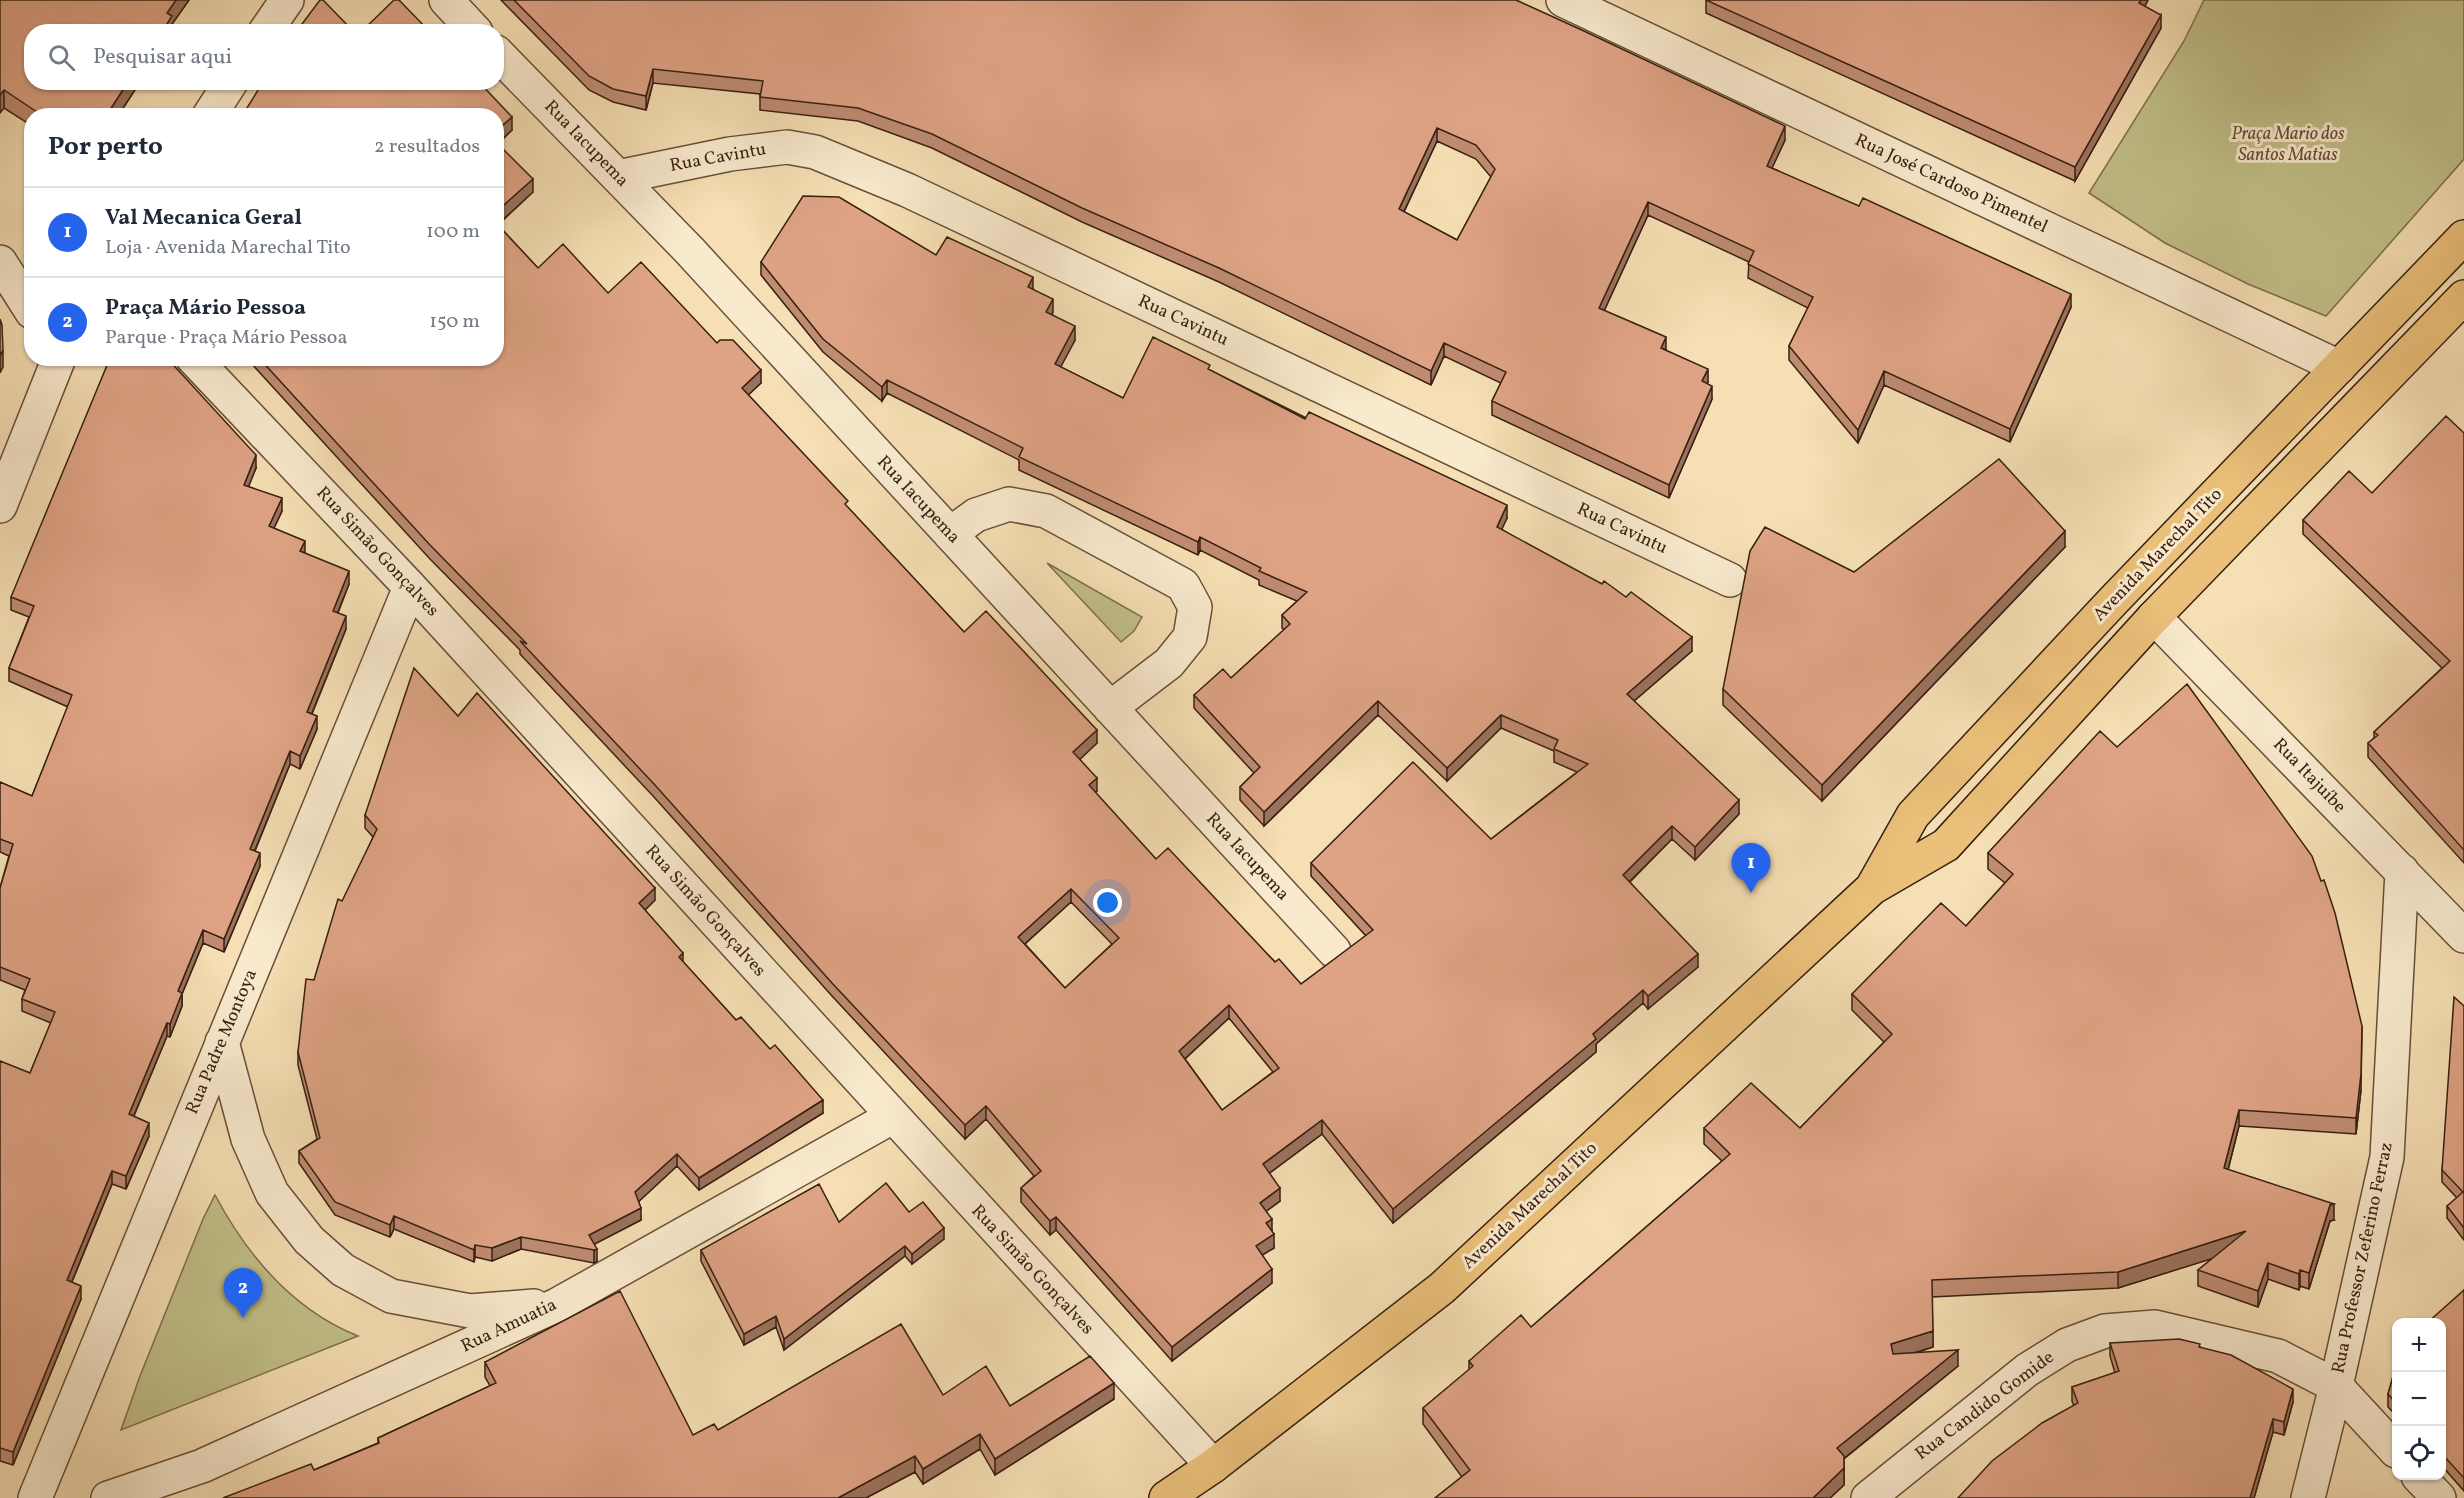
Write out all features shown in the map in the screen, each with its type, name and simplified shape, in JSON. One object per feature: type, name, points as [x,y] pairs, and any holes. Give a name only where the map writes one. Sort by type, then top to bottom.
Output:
[{"type":"main road","name":"Avenida Marechal Tito","points":[[1872,888],[1913,815],[2114,600],[2464,237]]},
{"type":"main road","name":"Avenida Marechal Tito","points":[[1166,1498],[1213,1466],[1443,1288],[1872,888],[1946,844],[2154,617],[2464,297]]},
{"type":"main road","points":[[2154,617],[2147,604],[2147,594],[2154,580],[2268,461],[2272,437]]},
{"type":"street","points":[[270,24],[286,0]]},
{"type":"street","points":[[446,0],[468,24]]},
{"type":"street","name":"Rua José Cardoso Pimentel","points":[[1563,0],[2339,367]]},
{"type":"street","name":"Rua Iacupema","points":[[504,60],[689,250],[1334,951]]},
{"type":"street","points":[[214,108],[226,90]]},
{"type":"street","name":"Rua Cavintu","points":[[618,177],[762,149],[787,147],[815,152],[907,190],[1730,580]]},
{"type":"street","points":[[0,262],[24,300]]},
{"type":"street","points":[[0,506],[56,366]]},
{"type":"street","name":"Rua Simão Gonçalves","points":[[201,366],[410,587],[1213,1466]]},
{"type":"street","points":[[950,534],[976,515],[1009,504],[1046,510],[1183,585],[1195,608],[1190,637],[1169,663],[1110,708]]},
{"type":"street","name":"Rua Padre Montoya","points":[[35,1498],[410,587]]},
{"type":"street","name":"Rua Itajuíbe","points":[[2154,617],[2464,936]]},
{"type":"street","name":"Rua Professor Zeferino Ferraz","points":[[2308,1498],[2336,1386],[2387,1157],[2402,870]]},
{"type":"street","points":[[222,1042],[248,1139],[272,1193],[309,1240],[343,1270],[391,1296],[470,1311],[557,1305]]},
{"type":"street","name":"Rua Amuatia","points":[[108,1498],[202,1466],[557,1305],[892,1117]]},
{"type":"street","name":"Rua Candido Gomide","points":[[1868,1498],[2027,1370],[2067,1346],[2105,1331],[2155,1327],[2278,1356],[2336,1386],[2392,1446]]},
{"type":"street","points":[[2422,1480],[2439,1498]]},
{"type":"green space","name":"Praça Mario dos Santos Matias","points":[[2204,0],[2464,0],[2464,159],[2326,316],[2248,284],[2165,243],[2089,193],[2184,41]]},
{"type":"green space","points":[[1047,563],[1142,617],[1134,631],[1121,642]]},
{"type":"green space","points":[[215,1195],[242,1239],[274,1278],[313,1311],[358,1336],[121,1430],[140,1376],[203,1219]]},
{"type":"building","points":[[0,0],[176,0],[167,13],[172,16],[167,24],[24,24],[24,90],[123,90],[111,108],[31,108],[4,90],[0,95]]},
{"type":"building","points":[[320,0],[323,0],[346,24],[302,24]]},
{"type":"building","points":[[394,0],[399,0],[422,24],[369,24]]},
{"type":"building","points":[[514,0],[1516,0],[1785,126],[1767,166],[1859,206],[1863,198],[2071,294],[2010,429],[1884,371],[1858,430],[1789,346],[1813,297],[1748,264],[1754,251],[1648,202],[1599,308],[1666,337],[1661,348],[1708,369],[1702,381],[1712,386],[1669,485],[1492,401],[1506,372],[1444,343],[1431,371],[1219,268],[1082,208],[932,134],[858,108],[760,97],[763,81],[653,69],[646,96],[613,89],[589,76]],"holes":[[[1437,128],[1476,145],[1495,169],[1457,240],[1399,209]]]},
{"type":"building","points":[[1706,0],[2141,0],[2139,3],[2161,15],[2075,167]]},
{"type":"building","points":[[258,90],[487,90],[504,108],[247,108]]},
{"type":"building","points":[[504,109],[512,117],[504,124]]},
{"type":"building","points":[[504,150],[533,179],[504,205]]},
{"type":"building","points":[[803,196],[839,197],[936,255],[947,237],[1033,277],[1028,287],[1053,299],[1046,312],[1075,326],[1055,364],[1123,398],[1153,337],[1210,365],[1208,369],[1305,419],[1309,412],[1507,505],[1497,527],[1602,584],[1604,581],[1626,597],[1631,592],[1692,637],[1627,694],[1739,800],[1695,847],[1672,826],[1623,875],[1698,954],[1648,996],[1643,990],[1593,1034],[1596,1039],[1393,1209],[1322,1120],[1263,1164],[1280,1188],[1260,1203],[1272,1219],[1266,1223],[1274,1234],[1256,1246],[1272,1269],[1172,1347],[1056,1217],[1050,1221],[1021,1188],[1041,1171],[986,1106],[965,1125],[832,983],[654,784],[520,641],[527,644],[430,545],[266,366],[504,366],[504,232],[538,268],[563,244],[608,293],[641,262],[717,343],[720,340],[733,340],[761,370],[742,388],[848,501],[845,504],[964,632],[986,611],[1097,730],[1073,752],[1097,778],[1089,785],[1156,859],[1168,848],[1275,962],[1279,959],[1301,984],[1373,930],[1311,863],[1413,762],[1491,839],[1588,764],[1554,749],[1558,740],[1501,715],[1447,768],[1378,701],[1264,812],[1240,787],[1260,767],[1194,695],[1223,669],[1231,678],[1290,624],[1282,615],[1307,592],[1259,571],[1261,568],[1200,537],[1198,542],[1019,457],[1023,448],[887,380],[882,387],[823,339],[761,262]],"holes":[[[1071,889],[1119,938],[1065,988],[1018,937]],[[1229,1005],[1279,1068],[1222,1110],[1179,1051]]]},
{"type":"building","points":[[0,319],[3,350],[0,356]]},
{"type":"building","points":[[107,366],[174,366],[256,455],[244,485],[282,498],[269,526],[305,541],[300,551],[349,571],[333,611],[346,616],[307,712],[317,716],[300,756],[290,751],[250,849],[260,853],[224,939],[203,930],[178,991],[182,993],[170,1024],[167,1023],[129,1114],[149,1123],[126,1176],[112,1171],[67,1280],[81,1286],[13,1452],[0,1448],[0,1061],[30,1073],[55,1012],[22,999],[30,979],[0,967],[0,888],[13,844],[0,839],[0,782],[32,796],[72,695],[9,668],[34,606],[11,597]]},
{"type":"building","points":[[2446,416],[2464,433],[2464,850],[2368,743],[2378,735],[2374,732],[2450,661],[2303,520],[2349,471],[2372,493]]},
{"type":"building","points":[[1999,459],[2065,531],[1822,785],[1723,689],[1750,551],[1765,527],[1854,572]]},
{"type":"building","points":[[414,668],[458,716],[477,693],[655,888],[639,903],[683,953],[679,957],[736,1020],[741,1017],[770,1049],[775,1045],[823,1100],[699,1178],[677,1154],[635,1192],[641,1208],[589,1235],[597,1249],[594,1250],[521,1237],[492,1248],[475,1245],[474,1250],[394,1216],[390,1225],[335,1202],[299,1151],[320,1138],[298,1052],[306,979],[314,980],[338,899],[342,901],[377,829],[365,815]]},
{"type":"building","points":[[2187,684],[2312,856],[2321,881],[2324,880],[2335,913],[2362,1026],[2361,1074],[2356,1118],[2239,1110],[2224,1168],[2334,1204],[2330,1205],[2309,1273],[2300,1270],[2299,1274],[2268,1263],[2258,1291],[2198,1270],[2246,1231],[2118,1272],[1932,1280],[1933,1331],[1891,1344],[1893,1354],[1958,1350],[1837,1448],[1844,1456],[1844,1468],[1813,1498],[1435,1498],[1470,1470],[1423,1408],[1473,1366],[1469,1361],[1521,1315],[1531,1327],[1730,1154],[1704,1128],[1751,1083],[1800,1128],[1892,1034],[1852,994],[1941,903],[1966,926],[2013,874],[1988,853],[2100,731],[2117,747]]},
{"type":"building","points":[[2454,997],[2464,1006],[2464,1228],[2447,1206],[2463,1192],[2442,1170]]},
{"type":"building","points":[[886,1183],[909,1212],[923,1202],[944,1228],[912,1254],[905,1246],[784,1339],[776,1316],[744,1334],[701,1250],[819,1184],[839,1222]]},
{"type":"building","points":[[2464,1290],[2464,1478],[2446,1458],[2446,1318],[2433,1318]]},
{"type":"building","points":[[620,1291],[693,1435],[714,1424],[718,1430],[901,1324],[943,1395],[986,1366],[1010,1406],[1090,1356],[1114,1383],[995,1459],[980,1434],[923,1469],[915,1456],[838,1498],[223,1498],[311,1464],[314,1470],[379,1443],[378,1438],[496,1383],[485,1362]]},
{"type":"building","points":[[2179,1339],[2231,1355],[2293,1389],[2284,1422],[2273,1419],[2250,1498],[1958,1498],[1992,1461],[2042,1423],[2078,1403],[2072,1387],[2119,1371],[2110,1343]]},
{"type":"building","points":[[2392,1380],[2392,1398],[2388,1394]]},
{"type":"place","name":"Val Mecanica Geral","points":[[1751,893]]},
{"type":"place","name":"Praça Mário Pessoa","points":[[243,1318]]}]
